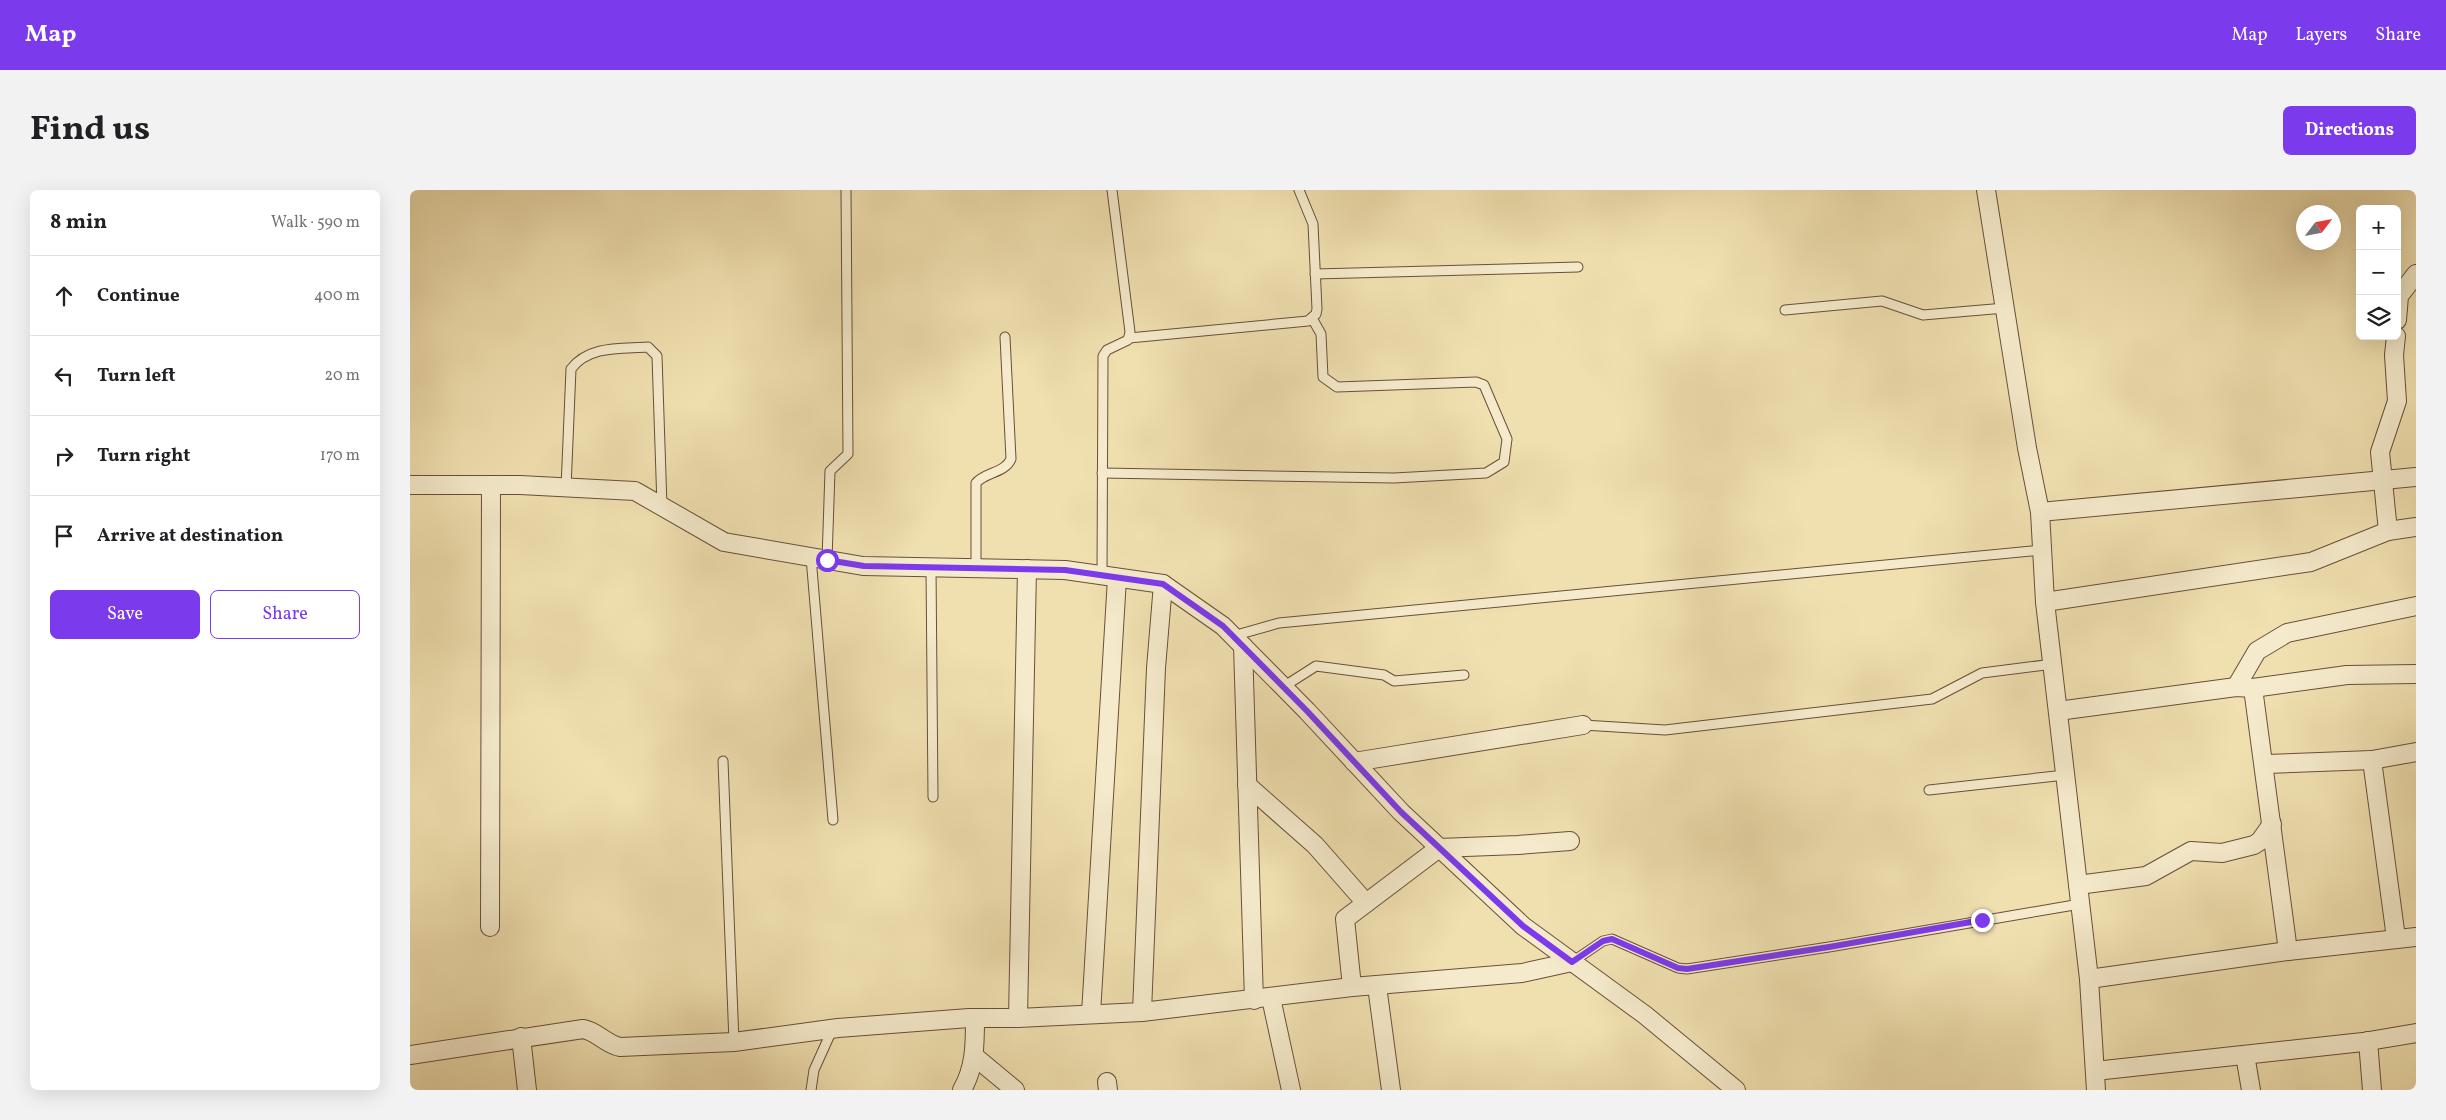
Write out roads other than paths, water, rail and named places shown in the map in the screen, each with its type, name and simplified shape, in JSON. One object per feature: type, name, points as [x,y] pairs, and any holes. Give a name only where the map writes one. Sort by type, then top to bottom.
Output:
[{"type":"street","points":[[1986,190],[2027,448],[2040,512],[2045,602],[2089,979],[2096,1090]]},
{"type":"street","points":[[2400,295],[2416,274]]},
{"type":"street","points":[[2388,531],[2380,452],[2397,401],[2394,355],[2396,340]]},
{"type":"street","points":[[2040,512],[2416,477]]},
{"type":"street","points":[[410,485],[492,485],[635,491],[724,542],[864,566],[1065,570],[1163,584],[1223,626],[1401,812],[1523,926],[1645,1015],[1736,1090]]},
{"type":"street","points":[[490,927],[492,485]]},
{"type":"street","points":[[2045,602],[2311,562],[2388,531],[2416,527]]},
{"type":"street","points":[[1018,1018],[1027,569]]},
{"type":"street","points":[[1091,1014],[1109,576]]},
{"type":"street","points":[[1142,1012],[1155,678],[1163,584]]},
{"type":"street","points":[[2288,951],[2265,764],[2244,687],[2257,651],[2287,633],[2416,606]]},
{"type":"street","points":[[1238,641],[1262,999],[1291,1090]]},
{"type":"street","points":[[2058,711],[2347,675],[2416,674]]},
{"type":"street","points":[[1354,762],[1584,725]]},
{"type":"street","points":[[2265,764],[2372,760],[2416,752]]},
{"type":"street","points":[[2372,760],[2396,938]]},
{"type":"street","points":[[1247,785],[1320,850],[1366,903]]},
{"type":"street","points":[[2078,885],[2151,874],[2191,850],[2222,853],[2254,845],[2272,824]]},
{"type":"street","points":[[1352,987],[1345,919],[1439,848],[1518,846],[1570,841]]},
{"type":"street","points":[[2089,979],[2288,951],[2416,937]]},
{"type":"street","points":[[410,1055],[583,1029],[594,1032],[608,1044],[620,1048],[734,1042],[833,1028],[974,1018],[1018,1018],[1142,1012],[1352,987],[1522,973],[1572,962]]},
{"type":"street","points":[[1377,986],[1391,1090]]},
{"type":"street","points":[[962,1090],[970,1076],[974,1056],[974,1018]]},
{"type":"street","points":[[2095,1071],[2368,1041],[2416,1033]]},
{"type":"street","points":[[521,1037],[527,1090]]},
{"type":"street","points":[[2368,1041],[2372,1090]]},
{"type":"street","points":[[2245,1054],[2250,1090]]},
{"type":"street","points":[[974,1056],[1015,1090]]},
{"type":"lane","points":[[834,820],[819,558],[830,472],[848,454],[846,190]]},
{"type":"lane","points":[[1112,190],[1130,332],[1129,338]]},
{"type":"lane","points":[[1109,576],[1102,473],[1103,356],[1107,350],[1129,338],[1308,321],[1312,318],[1317,309],[1313,224],[1299,190]]},
{"type":"lane","points":[[1315,274],[1578,267]]},
{"type":"lane","points":[[1785,310],[1882,301],[1923,315],[2005,308]]},
{"type":"lane","points":[[1102,473],[1394,478],[1486,472],[1504,462],[1507,439],[1484,385],[1476,382],[1337,387],[1323,377],[1321,334],[1312,318]]},
{"type":"lane","points":[[976,568],[976,483],[1006,466],[1010,459],[1005,337]]},
{"type":"lane","points":[[566,488],[571,369],[592,353],[648,347],[658,356],[662,506]]},
{"type":"lane","points":[[1238,641],[1279,623],[2042,550]]},
{"type":"lane","points":[[931,567],[933,797]]},
{"type":"lane","points":[[1584,725],[1665,730],[1932,699],[1982,673],[2052,664]]},
{"type":"lane","points":[[1283,687],[1310,668],[1319,666],[1384,675],[1394,681],[1464,675]]},
{"type":"lane","points":[[724,760],[734,1042]]},
{"type":"lane","points":[[1929,790],[2065,775]]},
{"type":"lane","points":[[1572,962],[1603,941],[1612,939],[1678,968],[1687,969],[2080,904]]},
{"type":"lane","points":[[811,1090],[814,1070],[833,1028]]}]
